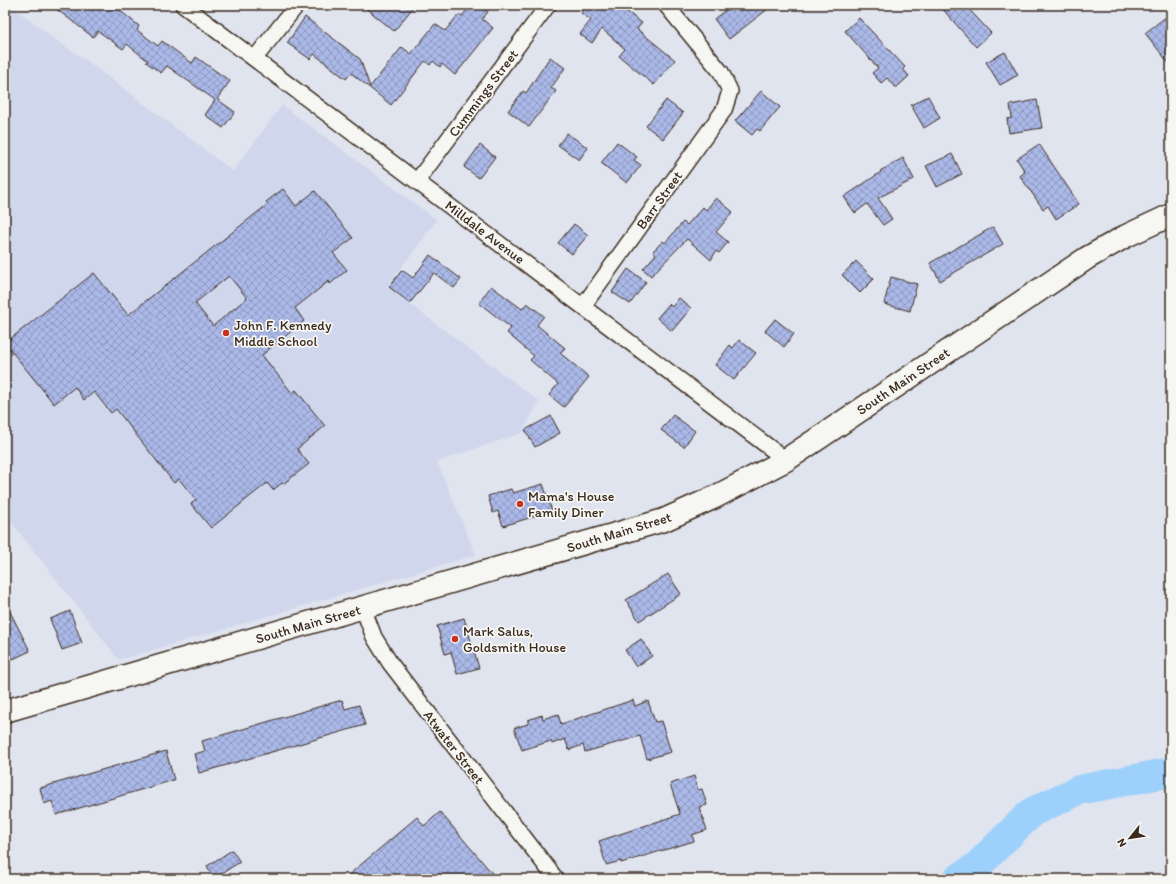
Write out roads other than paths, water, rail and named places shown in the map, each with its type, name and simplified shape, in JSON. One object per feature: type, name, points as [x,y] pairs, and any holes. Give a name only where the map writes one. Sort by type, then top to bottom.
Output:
[{"type":"highway","name":"South Main Street","points":[[6,709],[363,608],[664,520],[715,497],[786,460],[1087,258],[1126,236],[1171,215]]},
{"type":"street","name":"Milldale Avenue","points":[[183,5],[786,460]]},
{"type":"street","points":[[255,58],[297,5]]},
{"type":"street","name":"Cummings Street","points":[[417,181],[548,5]]},
{"type":"street","name":"Barr Street","points":[[583,306],[724,110],[730,91],[721,72],[666,5]]},
{"type":"street","name":"Atwater Street","points":[[363,608],[374,637],[390,663],[556,879]]},
{"type":"waterway","points":[[958,879],[976,867],[1032,812],[1079,790],[1171,772]]},
{"type":"place","name":"John F. Kennedy Middle School","points":[[226,333]]},
{"type":"place","name":"Mama's House Family Diner","points":[[520,504]]},
{"type":"place","name":"Mark Salus, Goldsmith House","points":[[455,639]]}]
